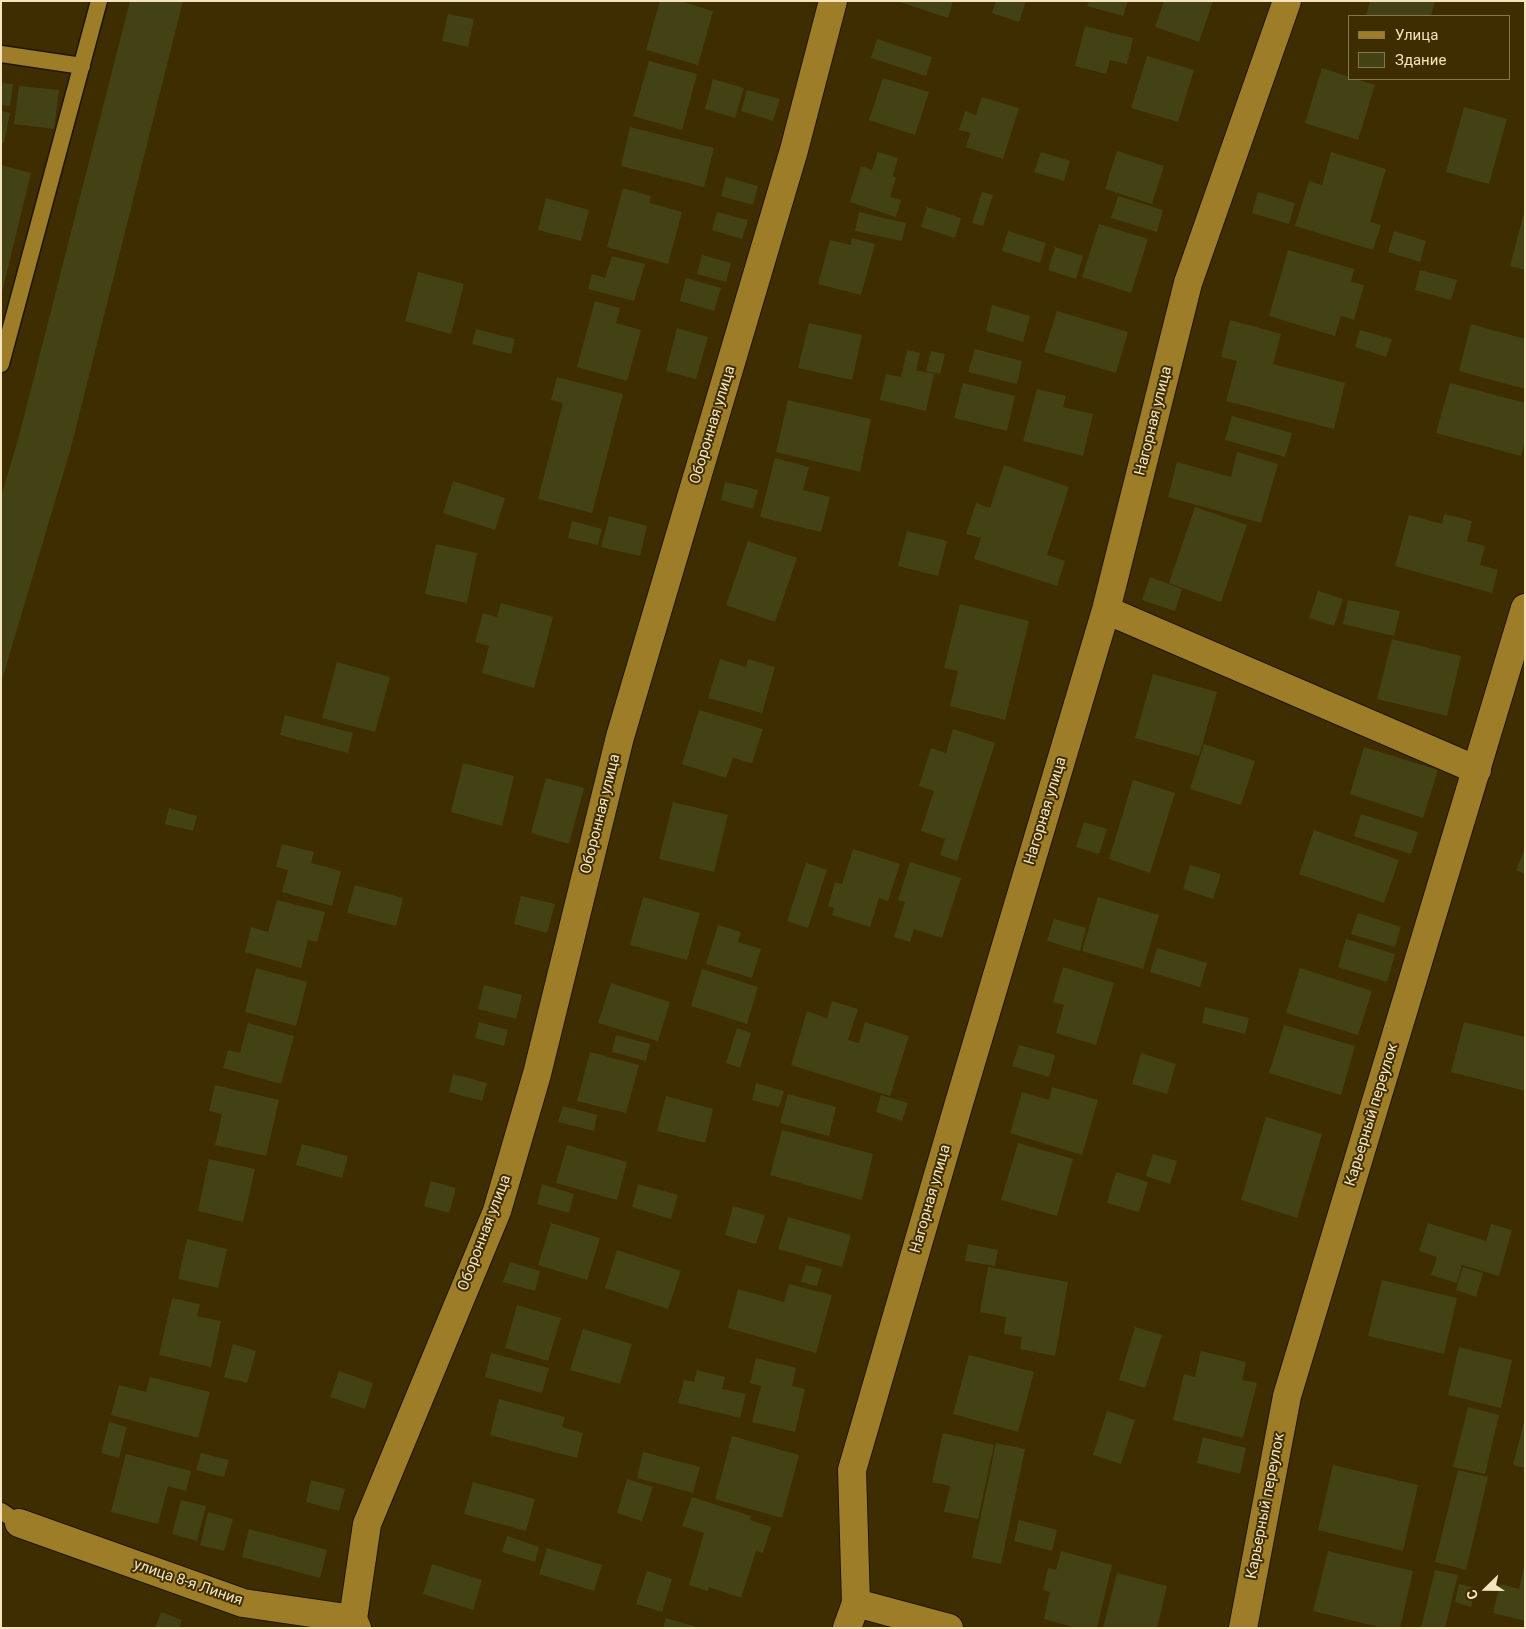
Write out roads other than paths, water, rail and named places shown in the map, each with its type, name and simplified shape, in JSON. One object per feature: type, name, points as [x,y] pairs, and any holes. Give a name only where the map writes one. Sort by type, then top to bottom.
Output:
[{"type":"street","name":"Оборонная улица","points":[[355,1623],[367,1524],[497,1211],[532,1092],[620,737],[792,160],[833,1]]},
{"type":"street","name":"Нагорная улица","points":[[851,1616],[852,1470],[958,1103],[1106,610],[1188,283],[1287,1]]},
{"type":"street","name":"Карьерный переулок","points":[[1243,1628],[1287,1396],[1525,608]]},
{"type":"street","points":[[1106,610],[1477,770]]},
{"type":"street","name":"улица 8-я Линия","points":[[10,1517],[243,1603],[355,1623]]},
{"type":"street","points":[[851,1616],[949,1628]]},
{"type":"lane","points":[[1,364],[99,1]]},
{"type":"lane","points":[[1,54],[82,66]]}]
